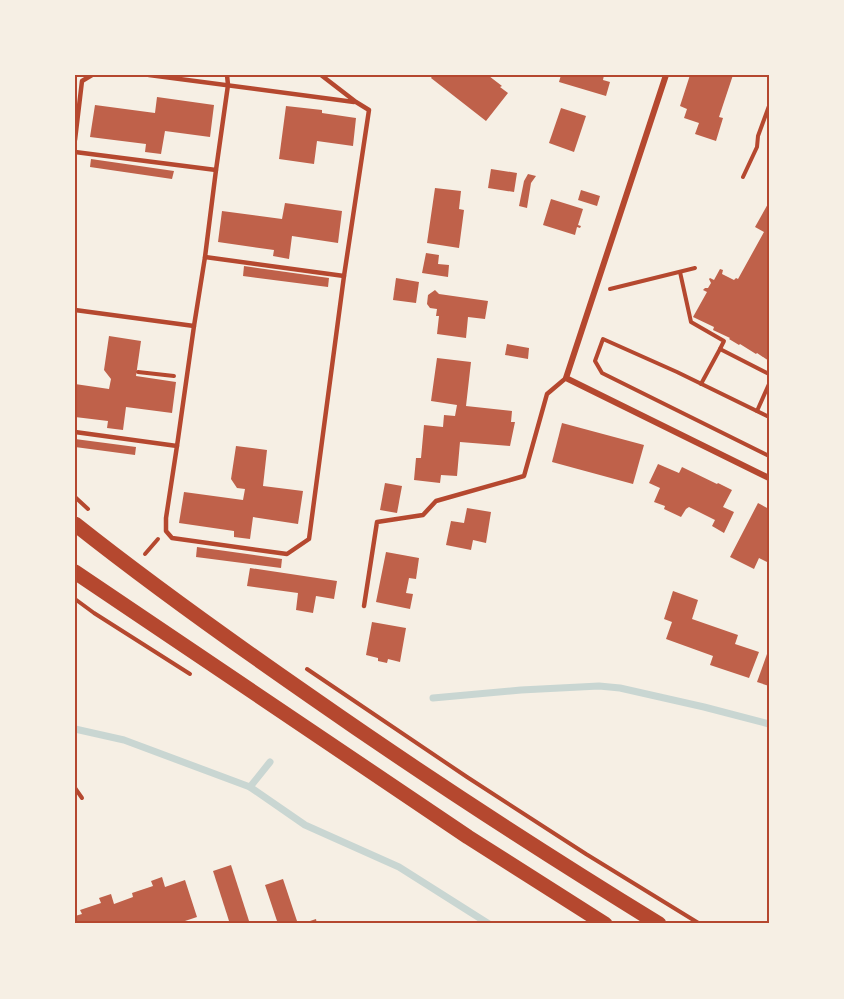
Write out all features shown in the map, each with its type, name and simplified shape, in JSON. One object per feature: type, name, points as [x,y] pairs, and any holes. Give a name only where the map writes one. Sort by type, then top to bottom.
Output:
[{"type":"main road","points":[[75,524],[116,557],[213,627],[386,748],[501,825],[659,924]]},
{"type":"main road","points":[[75,572],[459,830],[605,924]]},
{"type":"street","points":[[666,75],[566,378],[769,478]]},
{"type":"lane","points":[[75,140],[82,81],[92,75]]},
{"type":"lane","points":[[149,75],[356,102]]},
{"type":"lane","points":[[227,75],[228,86],[166,531],[172,538],[286,554],[309,539],[369,110],[321,75]]},
{"type":"lane","points":[[75,152],[216,170]]},
{"type":"lane","points":[[205,256],[344,276]]},
{"type":"lane","points":[[75,310],[194,326]]},
{"type":"lane","points":[[364,606],[378,522],[423,515],[436,501],[524,476],[547,394],[566,378]]},
{"type":"lane","points":[[75,432],[177,446]]},
{"type":"path","points":[[743,177],[757,147],[758,136],[769,106]]},
{"type":"path","points":[[594,292],[695,268]]},
{"type":"path","points":[[680,272],[691,322],[724,341],[701,384]]},
{"type":"path","points":[[769,417],[603,339],[595,361],[602,373],[769,456]]},
{"type":"path","points":[[720,349],[769,374]]},
{"type":"path","points":[[138,372],[187,378]]},
{"type":"path","points":[[757,411],[769,384]]},
{"type":"path","points":[[145,554],[166,531]]},
{"type":"path","points":[[304,667],[507,803],[700,924]]},
{"type":"path","points":[[75,788],[82,798]]},
{"type":"building","points":[[433,75],[490,75],[508,93],[486,121],[431,78]]},
{"type":"building","points":[[561,75],[604,75],[603,80],[610,82],[606,96],[559,82]]},
{"type":"building","points":[[690,75],[733,75],[719,117],[723,118],[716,141],[695,134],[699,123],[684,118],[687,109],[680,106]]},
{"type":"building","points":[[157,97],[214,105],[210,137],[165,131],[161,154],[145,152],[146,144],[90,137],[95,105],[155,113]]},
{"type":"building","points":[[286,106],[322,110],[322,113],[356,118],[353,146],[317,141],[314,164],[279,159]]},
{"type":"building","points":[[561,108],[586,116],[574,152],[549,143]]},
{"type":"building","points":[[91,159],[174,171],[172,179],[90,167]]},
{"type":"building","points":[[491,169],[517,173],[514,192],[488,188]]},
{"type":"building","points":[[528,174],[536,176],[531,183],[527,208],[519,206],[524,181]]},
{"type":"building","points":[[435,188],[461,191],[459,209],[464,210],[459,248],[427,243]]},
{"type":"building","points":[[581,190],[600,196],[597,206],[578,200]]},
{"type":"building","points":[[551,199],[583,209],[578,225],[581,226],[577,227],[575,235],[543,225]]},
{"type":"building","points":[[769,202],[769,361],[713,330],[714,327],[693,317],[707,292],[703,290],[711,283],[709,279],[714,280],[720,269],[723,270],[722,274],[734,280],[738,279],[764,232],[755,227]]},
{"type":"building","points":[[285,203],[342,211],[338,243],[292,236],[289,259],[273,256],[274,250],[218,242],[222,211],[282,219]]},
{"type":"building","points":[[426,253],[439,255],[438,264],[449,265],[448,277],[422,273]]},
{"type":"building","points":[[244,266],[329,278],[328,287],[243,276]]},
{"type":"building","points":[[396,278],[419,282],[416,303],[393,300]]},
{"type":"building","points":[[435,290],[439,294],[488,301],[485,319],[468,317],[466,338],[437,334],[439,316],[436,316],[437,309],[430,308],[427,304],[428,295]]},
{"type":"building","points":[[109,336],[141,341],[136,376],[176,382],[172,413],[126,407],[123,430],[107,428],[108,421],[75,417],[75,384],[109,389],[111,379],[104,370]]},
{"type":"building","points":[[507,344],[529,348],[528,359],[505,355]]},
{"type":"building","points":[[437,358],[471,362],[466,406],[512,411],[511,422],[515,422],[510,446],[460,442],[457,476],[441,475],[440,483],[414,480],[416,458],[421,458],[424,425],[443,427],[444,415],[455,416],[457,405],[431,401]]},
{"type":"building","points":[[562,423],[644,445],[633,484],[552,462]]},
{"type":"building","points":[[75,439],[136,447],[135,455],[75,447]]},
{"type":"building","points":[[236,446],[267,450],[263,486],[303,491],[298,524],[253,517],[250,539],[234,537],[234,531],[179,523],[184,492],[243,500],[245,489],[237,488],[231,479]]},
{"type":"building","points":[[658,464],[679,473],[682,467],[732,490],[723,507],[734,512],[724,533],[712,526],[715,520],[689,507],[681,517],[664,509],[665,506],[654,502],[660,488],[649,483]]},
{"type":"building","points":[[385,483],[402,486],[397,513],[380,510]]},
{"type":"building","points":[[758,503],[769,509],[769,563],[759,558],[754,569],[730,557]]},
{"type":"building","points":[[467,508],[491,512],[486,543],[473,540],[471,550],[446,545],[451,521],[464,523]]},
{"type":"building","points":[[197,547],[282,559],[281,568],[196,557]]},
{"type":"building","points":[[386,552],[419,558],[416,579],[409,578],[406,593],[413,594],[410,609],[376,602]]},
{"type":"building","points":[[250,568],[337,581],[334,599],[316,596],[313,613],[296,610],[298,593],[247,586]]},
{"type":"building","points":[[673,591],[698,600],[692,619],[738,635],[735,644],[759,652],[749,678],[710,665],[713,656],[666,639],[672,622],[664,619]]},
{"type":"building","points":[[372,622],[406,628],[400,662],[388,659],[387,663],[366,655]]},
{"type":"building","points":[[767,654],[769,655],[769,686],[757,682]]},
{"type":"building","points":[[231,865],[250,924],[230,924],[213,871]]},
{"type":"building","points":[[162,877],[165,887],[185,880],[197,917],[176,924],[170,924],[170,921],[162,924],[75,924],[75,916],[82,914],[80,910],[101,903],[99,898],[111,894],[114,904],[133,897],[132,893],[153,886],[151,881]]},
{"type":"building","points":[[283,879],[298,924],[278,924],[265,885]]},
{"type":"building","points":[[316,919],[317,924],[301,924]]},
{"type":"waterway","points":[[433,698],[599,686],[620,688],[769,724]]},
{"type":"waterway","points":[[75,729],[124,740],[250,787],[305,825],[399,867],[489,924]]},
{"type":"waterway","points":[[250,787],[270,762]]}]
